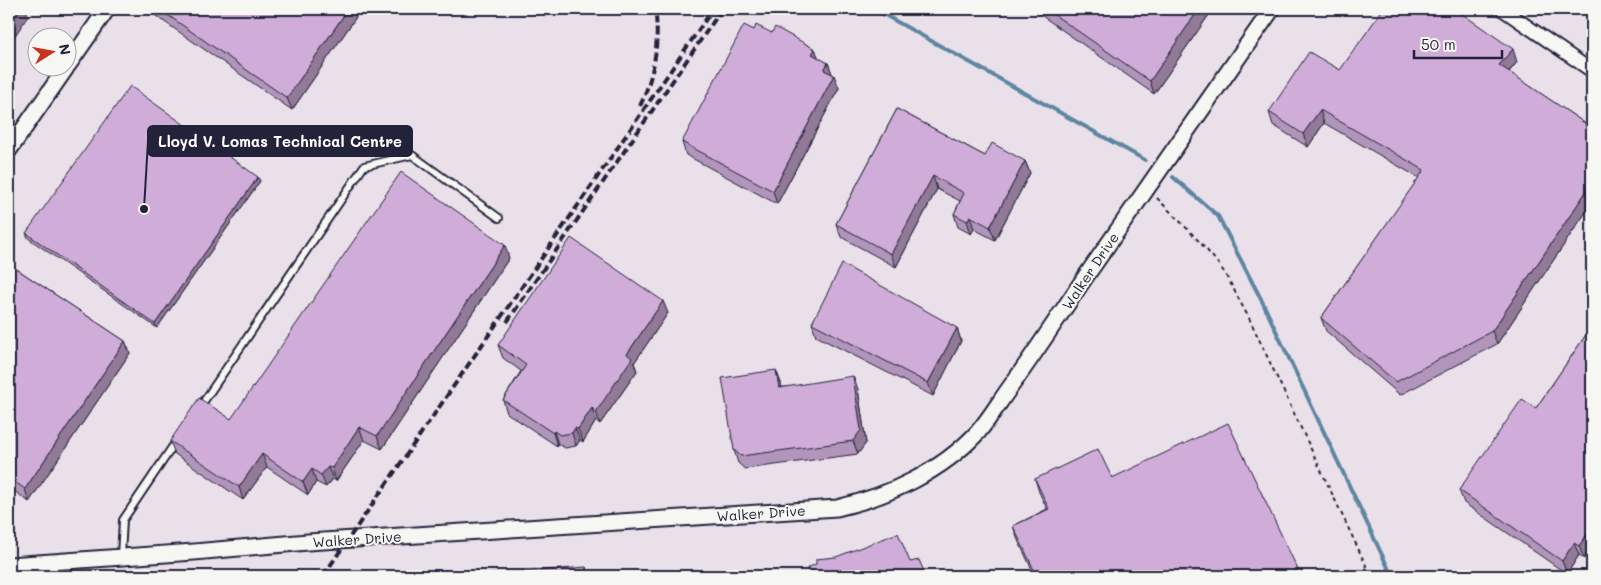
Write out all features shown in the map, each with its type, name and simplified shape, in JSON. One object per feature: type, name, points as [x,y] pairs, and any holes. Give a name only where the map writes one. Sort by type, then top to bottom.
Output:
[{"type":"street","points":[[78,50],[107,9]]},
{"type":"street","name":"Walker Drive","points":[[9,565],[308,542],[829,508],[879,496],[931,470],[953,454],[978,431],[1043,340],[1146,187],[1272,9]]},
{"type":"street","points":[[1502,9],[1592,71]]},
{"type":"street","points":[[9,150],[59,78]]},
{"type":"lane","points":[[193,417],[364,166],[412,154],[499,218]]},
{"type":"lane","points":[[121,557],[123,520],[183,432]]},
{"type":"path","points":[[1146,187],[1208,252],[1222,270],[1248,316],[1370,576]]},
{"type":"shaded area","points":[[9,9],[1592,9],[1592,558],[1578,576],[9,576]]},
{"type":"building","points":[[9,9],[20,9],[9,25]]},
{"type":"building","points":[[159,9],[348,9],[287,98]]},
{"type":"building","points":[[1046,9],[1199,9],[1150,81]]},
{"type":"building","points":[[1383,9],[1455,9],[1513,49],[1499,65],[1592,128],[1592,183],[1492,331],[1396,382],[1321,318],[1424,170],[1320,110],[1303,134],[1269,112],[1309,52],[1340,70]]},
{"type":"building","points":[[744,25],[754,30],[756,25],[772,33],[775,27],[815,49],[812,54],[828,63],[824,70],[834,75],[773,191],[682,142]]},
{"type":"building","points":[[130,86],[258,177],[155,324],[26,233]]},
{"type":"building","points":[[897,109],[985,156],[992,143],[1025,161],[990,227],[970,216],[967,221],[954,214],[964,193],[933,176],[891,254],[836,224]]},
{"type":"building","points":[[401,172],[505,245],[377,436],[359,427],[332,468],[328,467],[321,475],[312,469],[303,482],[262,454],[239,487],[170,441],[199,398],[231,419]]},
{"type":"building","points":[[571,238],[663,301],[627,354],[632,358],[596,412],[592,408],[578,429],[575,428],[572,433],[560,435],[554,431],[553,433],[503,400],[526,365],[498,345]]},
{"type":"building","points":[[9,264],[125,341],[25,489],[9,478]]},
{"type":"building","points":[[842,264],[957,328],[928,383],[812,323]]},
{"type":"building","points":[[1592,326],[1592,527],[1579,546],[1574,543],[1562,561],[1459,490],[1522,399],[1536,408]]},
{"type":"building","points":[[776,370],[779,388],[853,376],[861,430],[853,441],[741,456],[734,450],[722,378]]},
{"type":"building","points":[[1228,423],[1301,576],[1037,576],[1013,526],[1049,509],[1035,479],[1098,449],[1112,478]]},
{"type":"building","points":[[898,533],[910,562],[919,560],[926,576],[810,576],[807,568],[816,564],[816,559],[836,557]]},
{"type":"building","points":[[586,567],[586,576],[467,576]]},
{"type":"waterway","points":[[874,9],[1145,160]]},
{"type":"waterway","points":[[1173,177],[1218,216],[1261,299],[1392,576]]},
{"type":"railway","points":[[640,106],[649,83],[655,59],[657,34],[655,9]]},
{"type":"railway","points":[[323,576],[713,9]]},
{"type":"railway","points":[[507,322],[722,9]]},
{"type":"place","name":"Lloyd V. Lomas Technical Centre","points":[[144,209]]}]
